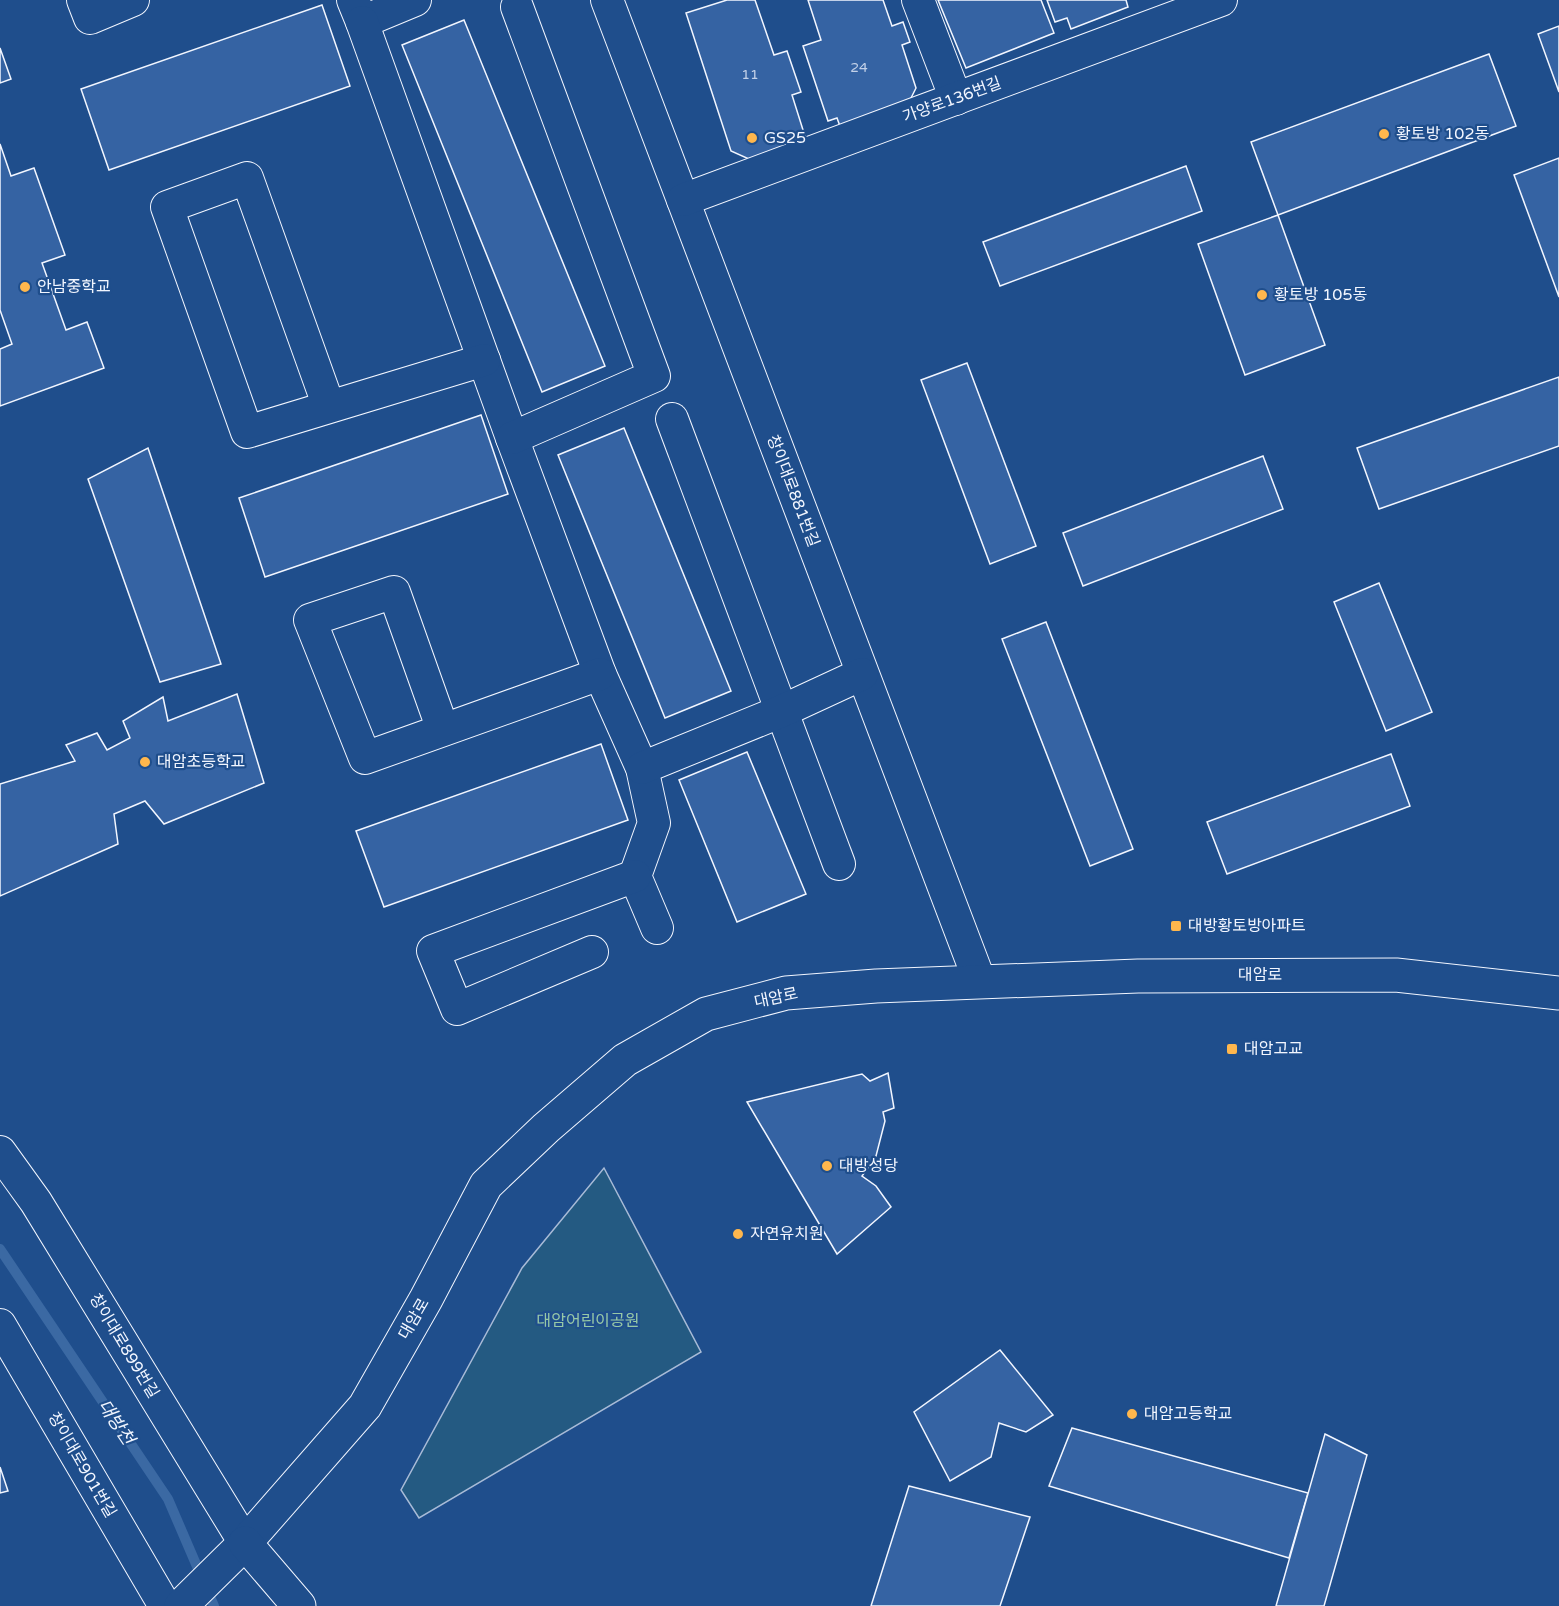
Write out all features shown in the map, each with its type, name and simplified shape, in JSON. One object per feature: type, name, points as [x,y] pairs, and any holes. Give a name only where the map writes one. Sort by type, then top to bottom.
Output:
[{"type":"main road","name":"대암로","points":[[181,1606],[245,1543],[365,1406],[426,1299],[486,1185],[546,1128],[625,1060],[706,1014],[786,993],[876,986],[1138,976],[1396,975],[1559,993]]},
{"type":"main road","points":[[245,1543],[299,1606]]},
{"type":"street","points":[[83,0],[90,18],[133,0]]},
{"type":"street","points":[[415,0],[357,11],[600,674],[642,768],[654,823],[635,876],[657,928]]},
{"type":"street","name":"창이대로881번길","points":[[608,0],[980,982]]},
{"type":"street","points":[[918,0],[956,99]]},
{"type":"street","name":"가양로136번길","points":[[683,200],[956,99],[1175,8],[1221,0]]},
{"type":"street","points":[[512,438],[654,376],[518,8]]},
{"type":"street","points":[[329,407],[247,178],[167,207],[247,432],[484,360]]},
{"type":"street","points":[[672,419],[839,864]]},
{"type":"street","points":[[443,730],[394,592],[310,620],[365,758],[600,674]]},
{"type":"street","points":[[642,768],[782,711],[862,675]]},
{"type":"street","points":[[592,952],[457,1009],[433,951],[635,876]]},
{"type":"street","name":"창이대로899번길","points":[[0,1152],[36,1202],[245,1543]]},
{"type":"street","name":"창이대로901번길","points":[[0,1325],[165,1606]]},
{"type":"green space","name":"대암어린이공원","points":[[604,1168],[701,1352],[419,1518],[401,1490],[522,1268]]},
{"type":"building","points":[[727,0],[755,0],[774,55],[787,51],[801,92],[792,95],[809,149],[760,164],[731,151],[686,13]]},
{"type":"building","points":[[808,0],[883,0],[892,26],[903,22],[910,42],[902,45],[916,88],[906,108],[841,129],[837,118],[828,121],[803,46],[821,40]]},
{"type":"building","points":[[938,0],[1041,0],[1054,33],[966,68]]},
{"type":"building","points":[[1047,0],[1126,0],[1128,7],[1071,29],[1067,18],[1055,22]]},
{"type":"building","points":[[322,5],[350,86],[109,170],[81,89]]},
{"type":"building","points":[[464,20],[605,366],[542,392],[402,45]]},
{"type":"building","points":[[1559,26],[1559,92],[1538,34]]},
{"type":"building","points":[[0,48],[11,79],[0,83]]},
{"type":"building","name":"황토방 102동","points":[[1489,54],[1516,126],[1278,215],[1251,142]]},
{"type":"building","name":"안남중학교","points":[[0,144],[11,176],[34,168],[65,255],[42,263],[66,330],[87,322],[104,368],[0,406],[0,349],[12,344],[0,310]]},
{"type":"building","points":[[1559,158],[1559,297],[1514,175]]},
{"type":"building","points":[[1186,166],[1202,211],[1000,286],[983,242]]},
{"type":"building","name":"황토방 105동","points":[[1278,215],[1325,345],[1245,375],[1198,244]]},
{"type":"building","points":[[967,363],[1036,546],[990,564],[921,380]]},
{"type":"building","points":[[1559,377],[1559,446],[1379,509],[1357,448]]},
{"type":"building","points":[[481,415],[508,494],[265,577],[239,498]]},
{"type":"building","points":[[624,428],[731,691],[665,718],[558,455]]},
{"type":"building","points":[[148,448],[221,664],[160,682],[88,479]]},
{"type":"building","points":[[1263,456],[1283,509],[1083,586],[1063,533]]},
{"type":"building","points":[[1379,583],[1432,712],[1386,731],[1334,602]]},
{"type":"building","points":[[1046,622],[1133,849],[1090,866],[1002,639]]},
{"type":"building","points":[[237,694],[264,783],[164,824],[145,801],[114,814],[118,844],[0,896],[0,784],[75,761],[66,745],[97,733],[107,750],[130,738],[123,721],[163,697],[168,721]]},
{"type":"building","points":[[601,744],[628,820],[384,907],[356,831]]},
{"type":"building","points":[[747,752],[806,894],[737,922],[679,780]]},
{"type":"building","points":[[1391,754],[1410,806],[1227,874],[1207,822]]},
{"type":"building","name":"대방성당","points":[[888,1073],[894,1108],[883,1112],[885,1121],[876,1156],[862,1176],[876,1186],[891,1207],[837,1254],[747,1102],[862,1074],[870,1081]]},
{"type":"building","points":[[1000,1350],[1053,1415],[1026,1432],[999,1423],[991,1457],[950,1481],[914,1412]]},
{"type":"building","points":[[1072,1428],[1308,1493],[1289,1558],[1049,1486]]},
{"type":"building","points":[[1325,1434],[1367,1455],[1324,1606],[1276,1606]]},
{"type":"building","points":[[0,1467],[8,1491],[0,1493]]},
{"type":"building","points":[[909,1486],[1030,1517],[1000,1606],[871,1606]]},
{"type":"waterway","name":"대방천","points":[[0,1249],[168,1499],[214,1606]]},
{"type":"place","name":"황토방 102동","points":[[1384,134]]},
{"type":"place","name":"GS25","points":[[752,138]]},
{"type":"place","name":"안남중학교","points":[[25,287]]},
{"type":"place","name":"황토방 105동","points":[[1262,295]]},
{"type":"place","name":"대암초등학교","points":[[145,762]]},
{"type":"place","name":"대방황토방아파트","points":[[1176,926]]},
{"type":"place","name":"대암고교","points":[[1232,1049]]},
{"type":"place","name":"대방성당","points":[[827,1166]]},
{"type":"place","name":"자연유치원","points":[[738,1234]]},
{"type":"place","name":"대암고등학교","points":[[1132,1414]]}]
